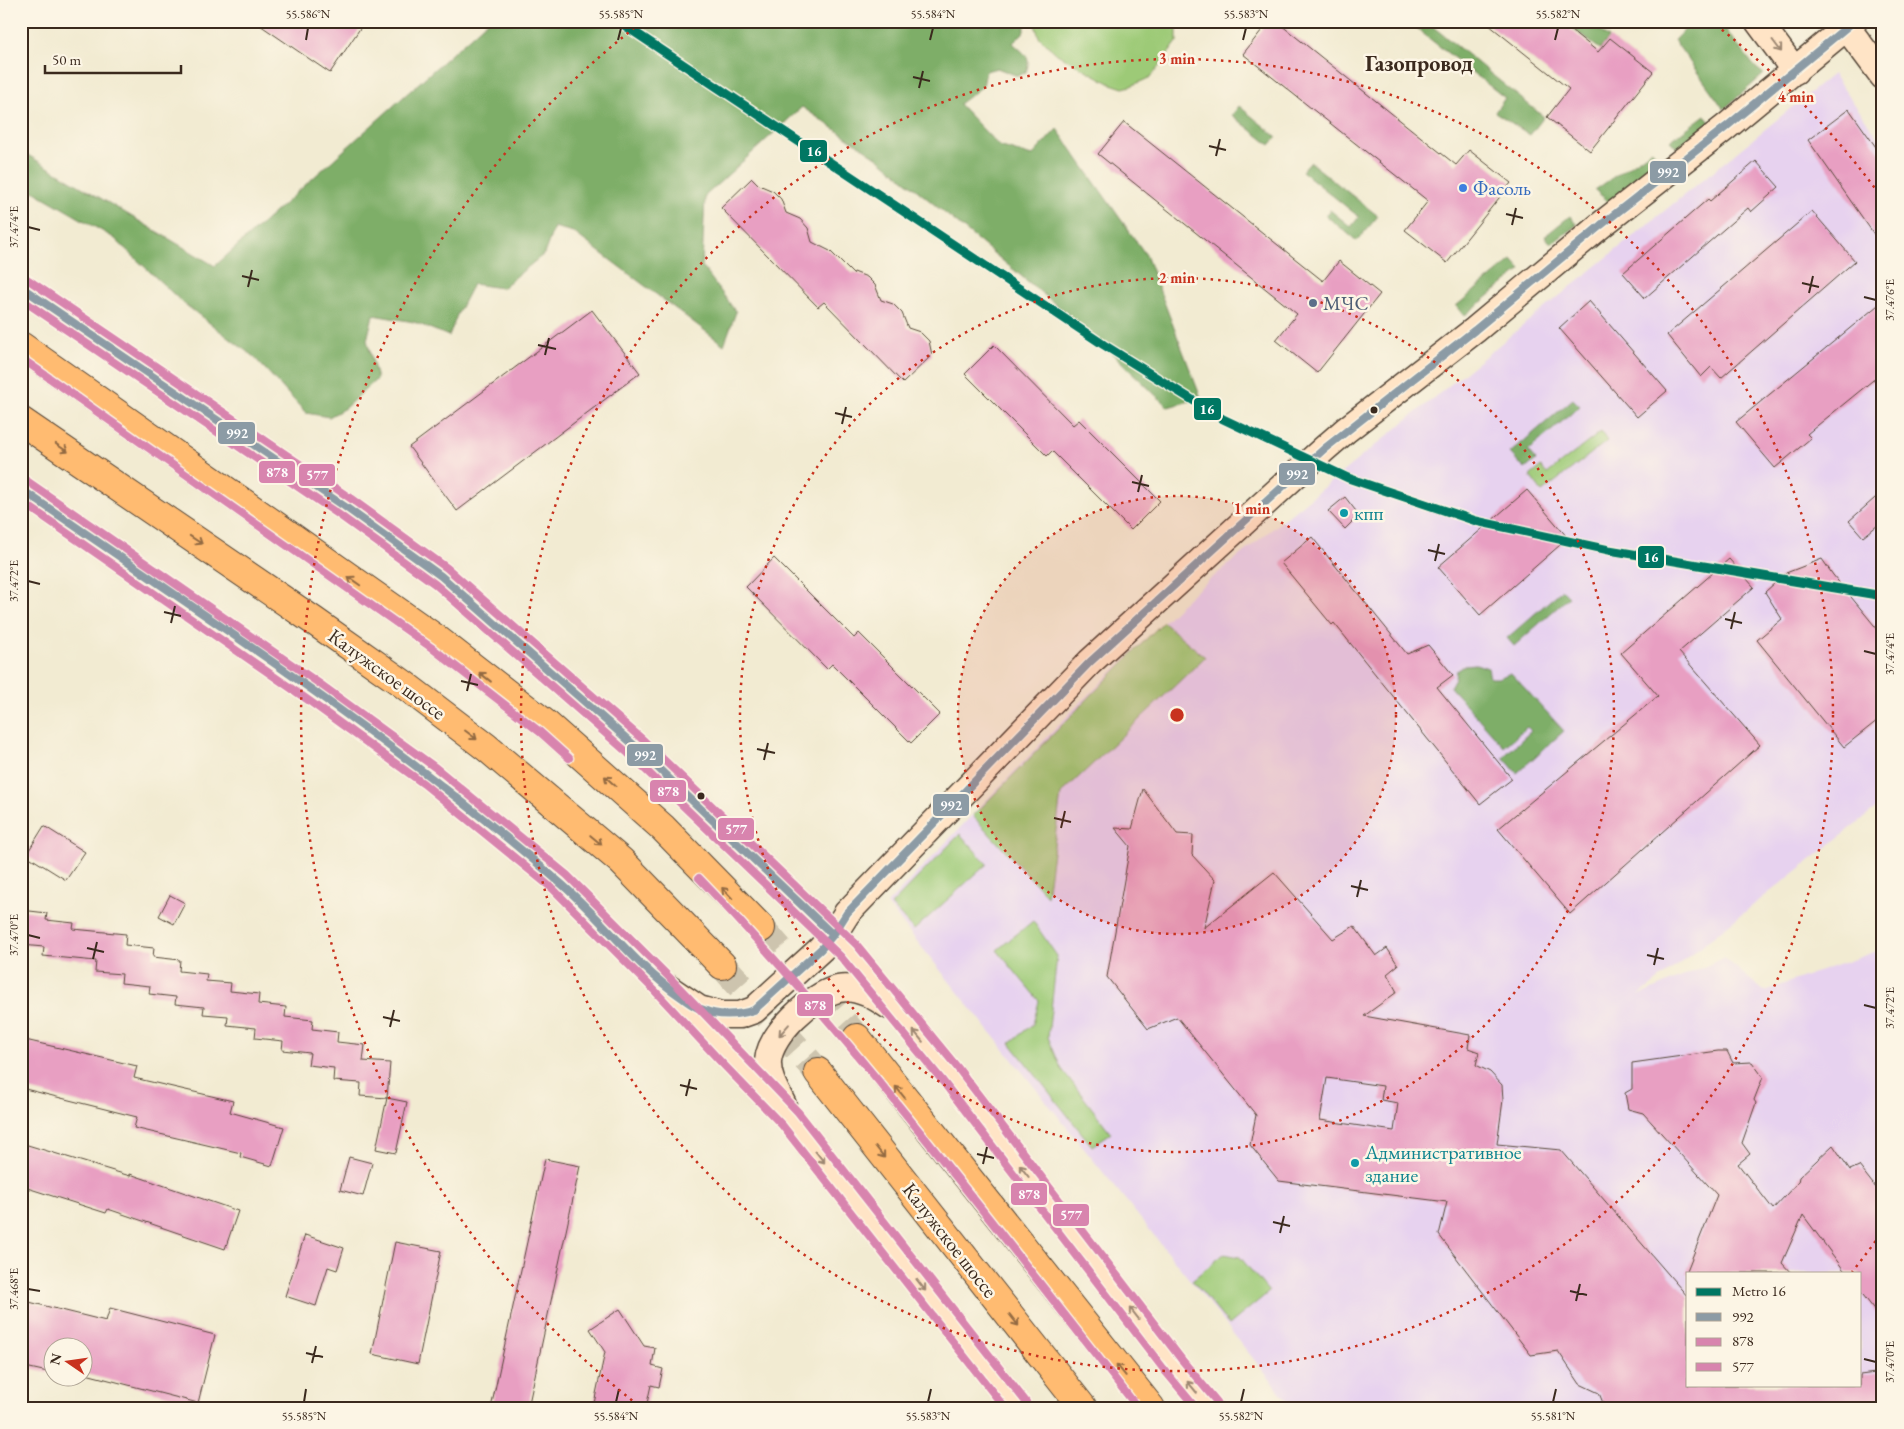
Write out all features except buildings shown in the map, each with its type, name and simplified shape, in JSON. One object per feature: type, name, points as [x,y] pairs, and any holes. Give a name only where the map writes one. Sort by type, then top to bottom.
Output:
[{"type":"highway","points":[[32,353],[438,640],[546,724],[663,828],[761,928]]},
{"type":"highway","name":"Калужское шоссе","points":[[21,421],[314,621],[402,683],[486,747],[621,861],[722,965]]},
{"type":"highway","points":[[857,1038],[1151,1408]]},
{"type":"highway","name":"Калужское шоссе","points":[[818,1072],[1083,1408]]},
{"type":"main road","points":[[1758,21],[1795,71]]},
{"type":"main road","points":[[662,984],[699,1009],[721,1015],[740,1015],[754,1010],[821,948],[833,935],[847,913],[1090,662],[1346,430],[1475,330],[1601,225],[1795,71],[1848,24],[1883,76]]},
{"type":"main road","points":[[21,287],[344,506],[441,576],[634,746],[848,950],[949,1073],[1174,1366],[1209,1408]]},
{"type":"main road","points":[[21,342],[32,353]]},
{"type":"main road","points":[[21,489],[314,692],[430,776],[560,882],[662,984],[790,1118],[1018,1408]]},
{"type":"main road","points":[[790,1118],[772,1084],[768,1063],[770,1050],[775,1039],[803,1010],[816,999],[839,989],[859,990],[880,1000],[899,1013]]},
{"type":"shaded area","points":[[1833,74],[1883,144],[1883,803],[1638,996],[1724,958],[1764,991],[1883,949],[1883,1408],[1293,1408],[887,904],[1075,708],[1191,595]]},
{"type":"green space","points":[[488,21],[1027,21],[1023,33],[1013,43],[1026,56],[1028,67],[1026,72],[1018,76],[997,68],[986,71],[983,86],[959,104],[999,146],[1032,156],[1057,129],[1146,255],[1201,398],[1168,407],[1094,336],[878,158],[802,107],[705,196],[702,266],[736,312],[724,345],[573,232],[554,227],[544,254],[502,288],[473,284],[457,315],[449,336],[414,322],[373,315],[367,340],[377,379],[345,408],[329,417],[306,413],[254,357],[182,302],[114,238],[21,184],[21,151],[215,266]]},
{"type":"green space","points":[[1036,21],[1174,21],[1177,24],[1177,42],[1151,77],[1123,88],[1111,84],[1057,54],[1039,37],[1035,25]]},
{"type":"green space","points":[[1407,21],[1426,21],[1544,117],[1530,135],[1495,112],[1505,98]]},
{"type":"green space","points":[[1579,21],[1587,21],[1609,38],[1600,49],[1573,29]]},
{"type":"green space","points":[[1694,21],[1719,21],[1755,67],[1764,74],[1724,109],[1674,40]]},
{"type":"green space","points":[[1239,106],[1277,137],[1270,145],[1232,115]]},
{"type":"green space","points":[[1705,115],[1711,124],[1678,149],[1670,141]]},
{"type":"green space","points":[[1652,150],[1660,161],[1610,203],[1595,190]]},
{"type":"green space","points":[[1310,162],[1378,216],[1357,241],[1325,215],[1330,210],[1351,227],[1359,217],[1302,171]]},
{"type":"green space","points":[[1570,216],[1577,225],[1551,244],[1545,236]]},
{"type":"green space","points":[[1512,260],[1521,270],[1464,316],[1456,306]]},
{"type":"green space","points":[[1573,399],[1580,406],[1528,451],[1536,460],[1525,469],[1510,453]]},
{"type":"green space","points":[[1601,432],[1607,441],[1542,492],[1530,476],[1541,467],[1547,474]]},
{"type":"green space","points":[[1562,590],[1569,597],[1514,646],[1507,638]]},
{"type":"green space","points":[[1163,622],[1205,657],[1061,794],[1047,896],[973,816]]},
{"type":"green space","points":[[1476,664],[1488,668],[1490,678],[1498,678],[1511,673],[1564,731],[1517,773],[1503,757],[1531,731],[1527,727],[1504,747],[1450,687],[1455,678],[1456,671],[1465,665]]},
{"type":"green space","points":[[960,834],[987,864],[914,930],[891,905]]},
{"type":"green space","points":[[1033,921],[1057,956],[1048,1037],[1061,1068],[1111,1133],[1092,1146],[1010,1043],[1033,1024],[1039,1001],[997,950]]},
{"type":"green space","points":[[1224,1254],[1240,1257],[1269,1292],[1229,1325],[1192,1280]]},
{"type":"tunnel","points":[[761,928],[857,1038]]},
{"type":"tunnel","points":[[722,965],[818,1072]]},
{"type":"metro line","name":"16","points":[[618,21],[1104,345],[1223,419],[1348,478],[1476,521],[1609,550],[1883,596]]},
{"type":"transit line","name":"992","points":[[21,489],[227,630],[363,726],[429,776],[574,895],[633,956],[681,997],[708,1012],[728,1015],[747,1012],[754,1010],[821,949],[833,935],[847,913],[1090,662],[1324,449],[1475,330],[1601,225],[1726,127],[1854,21]]},
{"type":"transit line","name":"577","points":[[27,279],[350,498],[447,568],[642,739],[856,944],[957,1067],[1182,1360],[1217,1402]]},
{"type":"transit line","name":"992","points":[[21,287],[344,506],[441,576],[635,746],[833,935]]},
{"type":"transit line","name":"878","points":[[21,299],[338,514],[435,584],[628,753],[841,957],[941,1079],[1166,1372],[1196,1408]]},
{"type":"transit line","name":"878","points":[[21,358],[432,648],[540,732],[569,758]]},
{"type":"transit line","name":"577","points":[[27,481],[320,684],[436,768],[567,875],[669,977],[798,1112],[1026,1402]]},
{"type":"transit line","name":"878","points":[[21,501],[308,700],[424,784],[553,889],[655,991],[782,1125],[1005,1408]]},
{"type":"transit line","name":"878","points":[[699,878],[815,1005],[870,1071],[1138,1408]]},
{"type":"place","name":"Фасоль","points":[[1463,188]]},
{"type":"place","name":"МЧС","points":[[1313,303]]},
{"type":"place","name":"кпп","points":[[1344,513]]},
{"type":"place","name":"Административное здание","points":[[1355,1163]]},
{"type":"district","name":"Газопровод","points":[[1419,63]]}]
